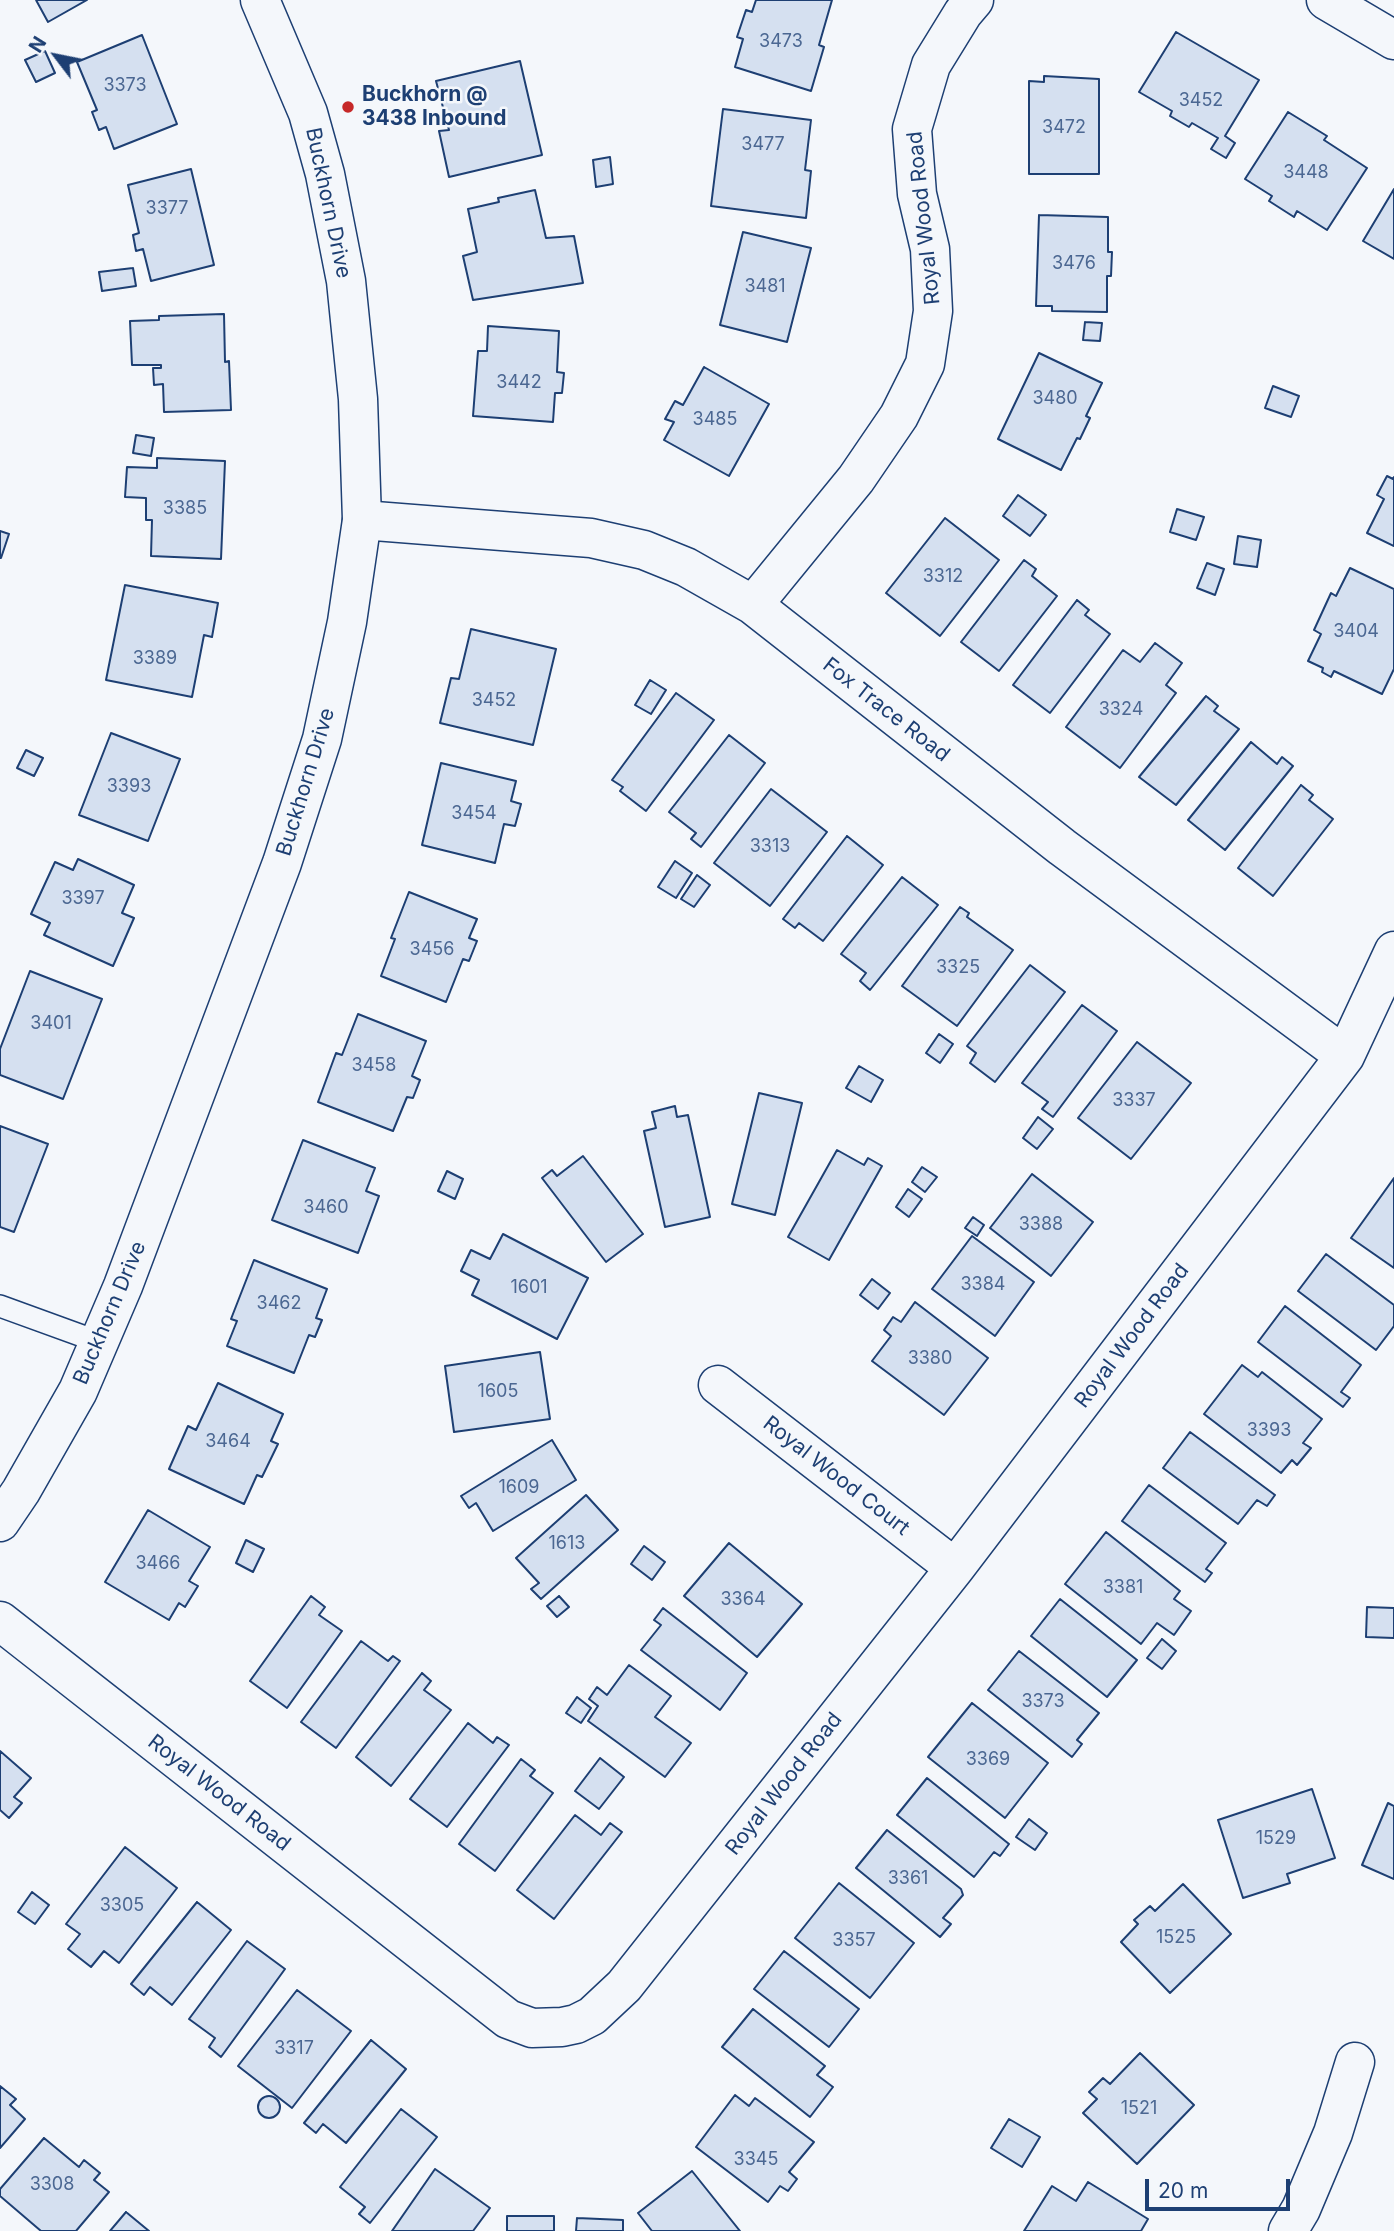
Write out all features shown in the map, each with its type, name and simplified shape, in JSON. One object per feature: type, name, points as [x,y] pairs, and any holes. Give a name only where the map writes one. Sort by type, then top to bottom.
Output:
[{"type":"street","name":"Buckhorn Drive","points":[[0,1522],[21,1491],[78,1391],[123,1286],[277,876],[322,739],[347,622],[362,520],[358,399],[344,268],[325,174],[308,113],[260,0]]},
{"type":"street","name":"Royal Wood Road","points":[[753,605],[856,479],[899,416],[925,364],[933,311],[932,274],[930,249],[917,194],[912,129],[931,65],[974,0]]},
{"type":"street","points":[[1326,0],[1394,40]]},
{"type":"street","name":"Fox Trace Road","points":[[362,520],[591,538],[644,550],[686,567],[753,605],[1062,847],[1345,1056]]},
{"type":"street","name":"Royal Wood Road","points":[[0,1620],[508,2019],[532,2028],[576,2024],[592,2016],[624,1986],[955,1568],[1345,1056],[1394,951]]},
{"type":"street","name":"Royal Wood Court","points":[[718,1385],[955,1568]]},
{"type":"street","points":[[1288,2231],[1301,2209],[1333,2133],[1356,2062]]},
{"type":"lane","points":[[0,1306],[99,1342]]},
{"type":"building","points":[[36,0],[87,0],[48,22]]},
{"type":"building","points":[[756,0],[832,0],[819,45],[824,47],[811,91],[735,67],[743,39],[737,37],[746,10],[752,12]]},
{"type":"building","points":[[1176,32],[1259,80],[1225,136],[1235,143],[1226,158],[1211,149],[1218,138],[1192,123],[1189,127],[1170,116],[1172,111],[1139,92]]},
{"type":"building","points":[[142,35],[177,124],[114,149],[106,127],[99,130],[92,112],[97,110],[77,62]]},
{"type":"building","points":[[45,51],[55,73],[36,82],[25,60]]},
{"type":"building","points":[[520,61],[542,155],[449,177],[439,131],[449,130],[436,81]]},
{"type":"building","points":[[1044,76],[1099,79],[1099,174],[1029,174],[1029,81],[1044,82]]},
{"type":"building","points":[[723,109],[811,120],[805,170],[811,171],[806,218],[711,206]]},
{"type":"building","points":[[1288,112],[1327,136],[1324,140],[1367,168],[1327,230],[1297,211],[1294,217],[1269,201],[1272,196],[1245,179]]},
{"type":"building","points":[[610,157],[613,184],[596,187],[593,160]]},
{"type":"building","points":[[191,169],[214,265],[151,281],[143,249],[136,251],[133,235],[139,233],[128,185]]},
{"type":"building","points":[[1394,189],[1394,259],[1363,241]]},
{"type":"building","points":[[535,190],[546,238],[574,236],[583,283],[473,300],[463,256],[477,252],[468,209],[499,202],[498,198]]},
{"type":"building","points":[[1039,215],[1108,217],[1108,252],[1112,252],[1111,276],[1107,276],[1107,312],[1052,311],[1052,306],[1036,306]]},
{"type":"building","points":[[743,232],[811,248],[787,342],[720,325]]},
{"type":"building","points":[[133,268],[136,286],[102,291],[99,272]]},
{"type":"building","points":[[224,314],[225,362],[229,361],[231,410],[164,412],[163,384],[154,385],[153,368],[161,368],[161,365],[132,365],[130,321],[159,320],[159,316]]},
{"type":"building","points":[[1085,322],[1102,323],[1100,341],[1083,340]]},
{"type":"building","points":[[488,326],[559,331],[557,372],[564,373],[562,393],[555,393],[553,422],[473,416],[478,351],[487,351]]},
{"type":"building","points":[[1039,353],[1102,383],[1086,416],[1090,418],[1061,470],[998,439]]},
{"type":"building","points":[[704,367],[769,404],[729,476],[664,440],[674,422],[665,419],[675,401],[683,405]]},
{"type":"building","points":[[1273,386],[1299,396],[1291,417],[1265,408]]},
{"type":"building","points":[[136,435],[154,438],[151,456],[133,453]]},
{"type":"building","points":[[157,458],[225,461],[221,559],[151,556],[152,520],[146,520],[146,498],[125,497],[127,467],[157,468]]},
{"type":"building","points":[[1387,476],[1393,479],[1394,477],[1394,546],[1367,533],[1384,499],[1377,495]]},
{"type":"building","points":[[1018,495],[1046,515],[1030,536],[1003,516]]},
{"type":"building","points":[[1177,509],[1204,517],[1196,540],[1170,532]]},
{"type":"building","points":[[945,518],[999,560],[940,636],[886,593]]},
{"type":"building","points":[[0,531],[9,534],[1,558],[0,558]]},
{"type":"building","points":[[1238,536],[1261,540],[1257,567],[1234,564]]},
{"type":"building","points":[[1024,560],[1036,569],[1032,576],[1057,596],[999,671],[961,642]]},
{"type":"building","points":[[1207,563],[1224,569],[1215,595],[1197,588]]},
{"type":"building","points":[[1350,568],[1394,589],[1394,669],[1382,694],[1334,671],[1331,677],[1322,672],[1323,668],[1308,661],[1321,634],[1314,630],[1331,593],[1336,596]]},
{"type":"building","points":[[125,585],[218,603],[212,637],[204,635],[192,697],[106,680]]},
{"type":"building","points":[[1077,600],[1089,610],[1085,615],[1110,634],[1050,713],[1013,685]]},
{"type":"building","points":[[471,629],[556,649],[533,745],[440,723],[451,678],[459,679]]},
{"type":"building","points":[[1155,643],[1182,663],[1166,685],[1176,693],[1120,768],[1066,727],[1123,650],[1140,662]]},
{"type":"building","points":[[650,680],[666,690],[651,714],[635,705]]},
{"type":"building","points":[[676,693],[714,720],[646,811],[620,791],[623,787],[612,780]]},
{"type":"building","points":[[1206,696],[1218,706],[1214,711],[1239,729],[1176,805],[1139,777]]},
{"type":"building","points":[[111,733],[180,759],[148,841],[79,815]]},
{"type":"building","points":[[729,735],[765,763],[701,847],[691,839],[696,833],[669,812]]},
{"type":"building","points":[[1251,742],[1277,764],[1282,757],[1293,766],[1225,850],[1188,820]]},
{"type":"building","points":[[26,750],[43,758],[34,776],[17,768]]},
{"type":"building","points":[[441,763],[516,781],[511,801],[521,804],[515,826],[504,824],[495,863],[422,845]]},
{"type":"building","points":[[1301,785],[1313,795],[1309,800],[1333,819],[1273,896],[1238,868]]},
{"type":"building","points":[[771,789],[827,832],[770,906],[714,863]]},
{"type":"building","points":[[847,836],[883,865],[823,941],[799,923],[795,928],[783,919]]},
{"type":"building","points":[[78,859],[134,885],[122,913],[134,918],[113,966],[44,935],[50,923],[31,914],[55,862],[73,870]]},
{"type":"building","points":[[675,861],[692,873],[676,898],[658,887]]},
{"type":"building","points":[[697,875],[710,885],[694,907],[681,899]]},
{"type":"building","points":[[902,877],[938,905],[870,990],[860,981],[866,973],[841,954]]},
{"type":"building","points":[[409,892],[477,919],[469,938],[477,941],[469,961],[463,959],[446,1002],[381,976],[395,939],[391,938]]},
{"type":"building","points":[[960,907],[969,913],[967,917],[1013,950],[957,1026],[902,986]]},
{"type":"building","points":[[1030,965],[1065,992],[995,1082],[970,1063],[976,1053],[967,1046]]},
{"type":"building","points":[[30,971],[102,999],[63,1099],[0,1075],[0,1049]]},
{"type":"building","points":[[1082,1005],[1117,1031],[1053,1117],[1042,1109],[1048,1102],[1022,1083]]},
{"type":"building","points":[[358,1014],[426,1041],[412,1076],[420,1080],[413,1098],[407,1097],[393,1131],[318,1102],[336,1053],[342,1055]]},
{"type":"building","points":[[939,1034],[953,1044],[940,1063],[926,1053]]},
{"type":"building","points":[[1137,1042],[1191,1083],[1131,1159],[1078,1118]]},
{"type":"building","points":[[859,1066],[883,1080],[871,1102],[846,1088]]},
{"type":"building","points":[[759,1093],[802,1103],[775,1215],[732,1204]]},
{"type":"building","points":[[675,1106],[677,1117],[688,1115],[710,1217],[665,1227],[644,1131],[656,1128],[652,1112]]},
{"type":"building","points":[[1038,1117],[1053,1129],[1037,1149],[1023,1138]]},
{"type":"building","points":[[0,1126],[48,1144],[14,1232],[0,1227]]},
{"type":"building","points":[[303,1140],[375,1168],[366,1191],[379,1196],[358,1253],[272,1220]]},
{"type":"building","points":[[837,1150],[864,1165],[868,1158],[882,1166],[829,1260],[788,1237]]},
{"type":"building","points":[[583,1156],[643,1234],[606,1262],[542,1178],[552,1170],[557,1176]]},
{"type":"building","points":[[922,1167],[937,1177],[925,1192],[912,1182]]},
{"type":"building","points":[[447,1171],[463,1179],[455,1199],[438,1191]]},
{"type":"building","points":[[1032,1174],[1093,1222],[1051,1276],[990,1228]]},
{"type":"building","points":[[1394,1178],[1394,1268],[1351,1238]]},
{"type":"building","points":[[908,1189],[922,1199],[909,1217],[896,1207]]},
{"type":"building","points":[[973,1217],[984,1225],[977,1236],[965,1228]]},
{"type":"building","points":[[503,1234],[588,1278],[557,1339],[472,1295],[479,1280],[461,1271],[471,1250],[490,1259]]},
{"type":"building","points":[[972,1236],[1034,1282],[995,1336],[932,1289]]},
{"type":"building","points":[[1326,1254],[1394,1305],[1394,1326],[1376,1350],[1298,1291]]},
{"type":"building","points":[[254,1260],[327,1289],[316,1318],[322,1320],[315,1337],[309,1335],[294,1373],[227,1346],[237,1321],[231,1319]]},
{"type":"building","points":[[872,1279],[890,1293],[878,1309],[860,1295]]},
{"type":"building","points":[[915,1302],[988,1358],[944,1415],[872,1361],[891,1336],[884,1330],[893,1317],[901,1322]]},
{"type":"building","points":[[1285,1306],[1361,1365],[1341,1392],[1350,1398],[1343,1407],[1258,1342]]},
{"type":"building","points":[[540,1352],[550,1419],[454,1432],[445,1366]]},
{"type":"building","points":[[1242,1365],[1258,1377],[1262,1372],[1322,1419],[1303,1443],[1311,1448],[1297,1465],[1292,1460],[1281,1473],[1204,1414]]},
{"type":"building","points":[[218,1383],[283,1414],[271,1441],[278,1444],[262,1477],[257,1475],[244,1504],[169,1469],[188,1426],[196,1430]]},
{"type":"building","points":[[1190,1432],[1275,1495],[1267,1506],[1257,1500],[1238,1524],[1163,1468]]},
{"type":"building","points":[[552,1440],[576,1480],[493,1531],[476,1503],[469,1508],[461,1496]]},
{"type":"building","points":[[1149,1485],[1226,1543],[1206,1569],[1212,1573],[1205,1582],[1122,1521]]},
{"type":"building","points":[[586,1495],[618,1530],[541,1599],[531,1589],[539,1583],[516,1558]]},
{"type":"building","points":[[148,1510],[210,1547],[189,1581],[198,1586],[185,1607],[179,1603],[169,1620],[105,1582]]},
{"type":"building","points":[[1106,1532],[1180,1591],[1174,1599],[1191,1611],[1174,1635],[1157,1623],[1141,1644],[1065,1584]]},
{"type":"building","points":[[246,1540],[264,1549],[253,1572],[236,1563]]},
{"type":"building","points":[[729,1543],[802,1604],[757,1657],[684,1596]]},
{"type":"building","points":[[644,1546],[665,1562],[652,1580],[631,1564]]},
{"type":"building","points":[[311,1596],[325,1607],[319,1615],[342,1631],[287,1708],[250,1681]]},
{"type":"building","points":[[559,1596],[569,1607],[557,1617],[547,1606]]},
{"type":"building","points":[[1060,1599],[1137,1660],[1107,1697],[1031,1636]]},
{"type":"building","points":[[1367,1607],[1394,1608],[1394,1638],[1366,1637]]},
{"type":"building","points":[[663,1608],[747,1673],[720,1710],[641,1650],[661,1625],[654,1620]]},
{"type":"building","points":[[1162,1639],[1176,1651],[1162,1669],[1147,1658]]},
{"type":"building","points":[[361,1641],[388,1661],[393,1656],[400,1661],[336,1748],[301,1722]]},
{"type":"building","points":[[1019,1651],[1099,1713],[1077,1740],[1082,1744],[1072,1757],[988,1690]]},
{"type":"building","points":[[629,1665],[671,1696],[655,1717],[691,1743],[665,1777],[588,1721],[598,1706],[589,1699],[597,1687],[607,1695]]},
{"type":"building","points":[[422,1673],[431,1681],[424,1690],[451,1710],[391,1786],[356,1757]]},
{"type":"building","points":[[577,1697],[591,1708],[581,1723],[566,1713]]},
{"type":"building","points":[[972,1703],[1048,1763],[1005,1818],[928,1757]]},
{"type":"building","points":[[468,1723],[493,1743],[497,1737],[509,1745],[447,1827],[410,1799]]},
{"type":"building","points":[[0,1751],[31,1778],[14,1797],[22,1803],[9,1818],[0,1810]]},
{"type":"building","points":[[600,1758],[624,1777],[599,1809],[575,1791]]},
{"type":"building","points":[[521,1759],[535,1770],[530,1776],[553,1793],[495,1871],[459,1844]]},
{"type":"building","points":[[927,1778],[1009,1844],[1000,1856],[994,1852],[974,1877],[897,1815]]},
{"type":"building","points":[[1312,1789],[1335,1858],[1287,1874],[1290,1883],[1243,1898],[1218,1820]]},
{"type":"building","points":[[1388,1803],[1394,1806],[1394,1879],[1362,1865]]},
{"type":"building","points":[[575,1815],[601,1835],[610,1823],[622,1832],[554,1919],[517,1890]]},
{"type":"building","points":[[1029,1819],[1047,1833],[1035,1850],[1016,1837]]},
{"type":"building","points":[[887,1830],[961,1889],[963,1895],[943,1918],[951,1924],[940,1937],[856,1868]]},
{"type":"building","points":[[125,1847],[177,1888],[119,1963],[104,1951],[91,1967],[68,1949],[80,1934],[66,1924]]},
{"type":"building","points":[[839,1883],[914,1943],[870,1998],[795,1938]]},
{"type":"building","points":[[1183,1884],[1231,1934],[1170,1993],[1121,1942],[1138,1924],[1134,1920],[1150,1906],[1155,1911]]},
{"type":"building","points":[[32,1892],[49,1905],[35,1924],[18,1912]]},
{"type":"building","points":[[197,1902],[231,1930],[172,2005],[150,1987],[144,1995],[131,1984]]},
{"type":"building","points":[[247,1941],[285,1969],[221,2057],[209,2047],[215,2038],[189,2019]]},
{"type":"building","points":[[784,1951],[859,2009],[829,2047],[754,1989]]},
{"type":"building","points":[[297,1990],[351,2031],[292,2108],[238,2066]]},
{"type":"building","points":[[753,2009],[825,2066],[817,2075],[833,2087],[810,2117],[722,2047]]},
{"type":"building","points":[[371,2040],[406,2069],[346,2143],[323,2124],[316,2133],[304,2123]]},
{"type":"building","points":[[1140,2053],[1194,2105],[1137,2164],[1083,2113],[1097,2099],[1089,2092],[1103,2078],[1110,2084]]},
{"type":"building","points":[[0,2086],[16,2099],[10,2105],[25,2119],[0,2148]]},
{"type":"building","points":[[735,2095],[749,2106],[755,2098],[814,2142],[789,2172],[797,2179],[788,2191],[780,2186],[768,2202],[696,2147]]},
{"type":"building","points":[[269,2096],[277,2099],[280,2107],[277,2115],[269,2118],[261,2115],[258,2107],[261,2099]]},
{"type":"building","points":[[401,2109],[437,2137],[370,2223],[359,2214],[365,2207],[340,2187]]},
{"type":"building","points":[[1009,2119],[1040,2137],[1022,2167],[991,2148]]},
{"type":"building","points":[[44,2138],[79,2167],[84,2160],[100,2173],[94,2180],[109,2192],[76,2231],[41,2231],[0,2196],[0,2189]]},
{"type":"building","points":[[435,2169],[490,2208],[473,2231],[392,2231]]},
{"type":"building","points":[[692,2171],[740,2231],[652,2231],[638,2213]]},
{"type":"building","points":[[1088,2182],[1148,2219],[1141,2231],[1024,2231],[1052,2186],[1076,2201]]},
{"type":"building","points":[[126,2212],[149,2231],[110,2231]]},
{"type":"building","points":[[507,2216],[554,2216],[554,2231],[507,2231]]},
{"type":"building","points":[[577,2218],[623,2220],[623,2231],[576,2231]]},
{"type":"place","name":"Buckhorn @ 3438 Inbound","points":[[348,107]]}]
